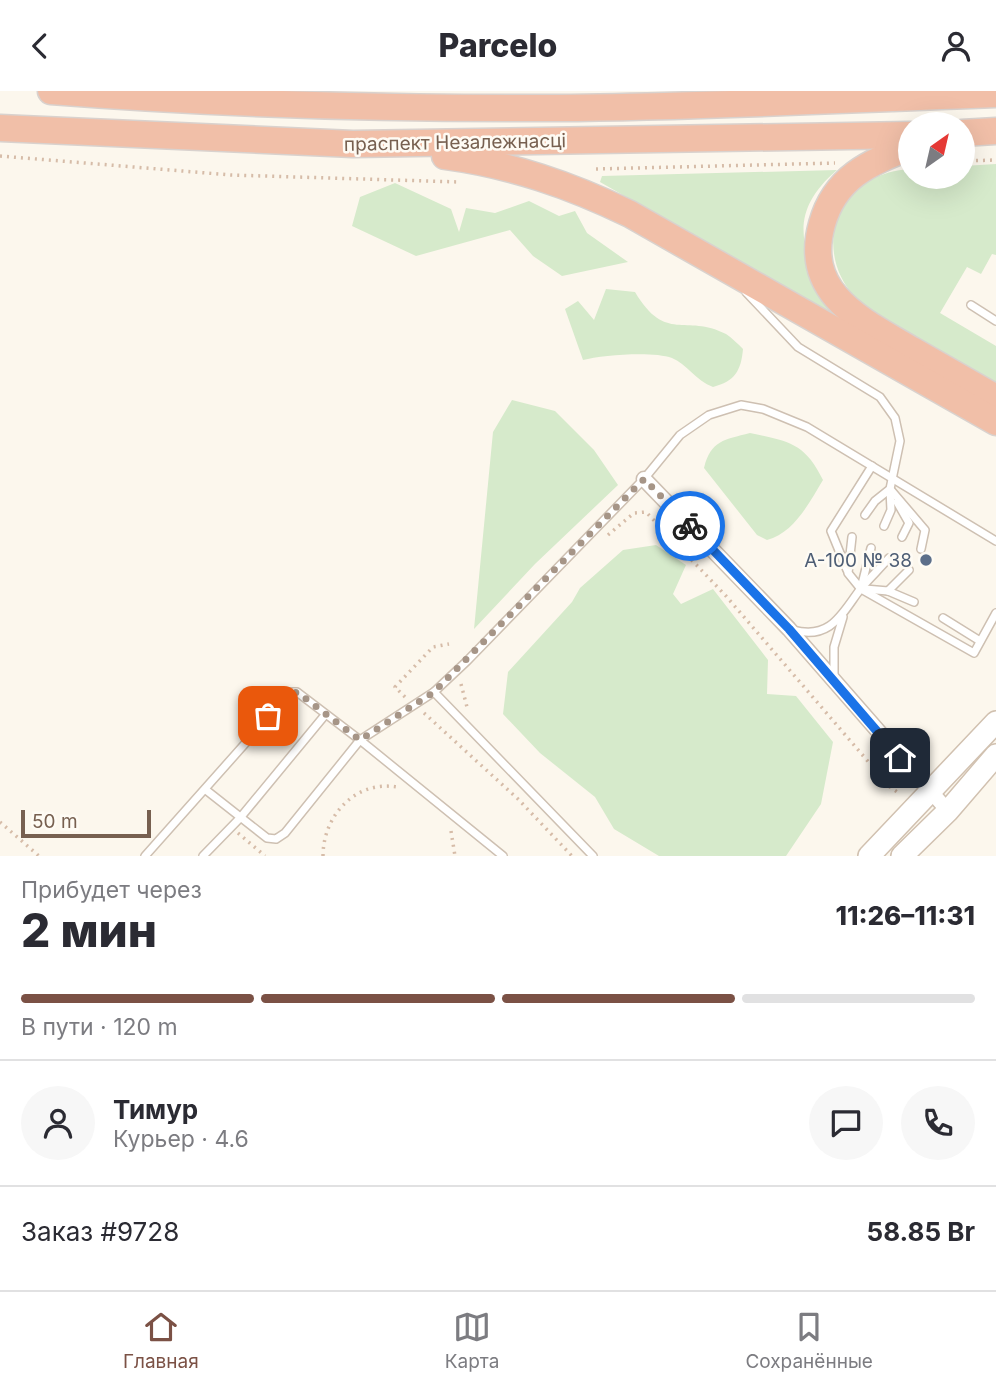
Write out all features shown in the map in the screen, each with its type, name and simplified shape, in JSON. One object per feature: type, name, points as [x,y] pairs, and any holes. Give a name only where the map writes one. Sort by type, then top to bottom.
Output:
[{"type":"highway","name":"праспект Незалежнасці","points":[[51,91],[146,98],[391,108],[560,108],[996,94]]},
{"type":"highway","points":[[560,108],[642,91]]},
{"type":"highway","name":"праспект Незалежнасці","points":[[0,128],[353,144],[898,135]]},
{"type":"highway","points":[[975,132],[996,131]]},
{"type":"highway","points":[[353,144],[490,162],[557,181],[630,214],[996,422]]},
{"type":"highway","points":[[898,151],[847,167],[845,180],[833,197],[819,233],[822,272],[831,292],[850,314],[996,398]]},
{"type":"street","points":[[644,479],[789,629],[948,811]]},
{"type":"street","points":[[869,856],[996,722]]},
{"type":"street","points":[[902,856],[948,811],[996,755]]},
{"type":"lane","points":[[699,254],[743,289],[798,347],[880,397],[889,406],[899,428],[900,441],[890,489],[891,510],[884,526]]},
{"type":"lane","points":[[971,306],[996,321]]},
{"type":"lane","points":[[206,790],[267,838],[276,839],[285,833],[360,740],[434,692],[644,479],[680,435],[709,415],[741,405],[763,409],[807,427],[996,541]]},
{"type":"lane","points":[[872,466],[831,531],[848,573],[861,589],[974,653],[996,613]]},
{"type":"lane","points":[[864,515],[875,501],[890,489]]},
{"type":"lane","points":[[890,489],[909,523],[902,537]]},
{"type":"lane","points":[[890,489],[925,530],[921,549]]},
{"type":"lane","points":[[848,573],[852,537]]},
{"type":"lane","points":[[861,589],[871,548]]},
{"type":"lane","points":[[837,687],[833,658],[844,616],[861,589],[889,558]]},
{"type":"lane","points":[[888,591],[909,570]]},
{"type":"lane","points":[[861,589],[888,591],[914,602]]},
{"type":"lane","points":[[789,629],[813,631],[844,616]]},
{"type":"lane","points":[[943,618],[980,641]]},
{"type":"lane","points":[[145,856],[291,692],[297,692],[503,856]]},
{"type":"lane","points":[[434,692],[593,856]]},
{"type":"lane","points":[[203,856],[240,818],[326,715]]},
{"type":"path","points":[[0,156],[231,175],[469,182]]},
{"type":"path","points":[[975,161],[996,160]]},
{"type":"path","points":[[596,169],[847,167]]},
{"type":"path","points":[[603,539],[634,513],[646,512],[726,596],[890,787],[900,793]]},
{"type":"path","points":[[461,683],[464,704],[474,714]]},
{"type":"path","points":[[323,856],[323,841],[330,819],[345,801],[365,790],[387,785],[399,787]]},
{"type":"path","points":[[0,822],[39,856]]},
{"type":"path","points":[[231,828],[265,856]]},
{"type":"green space","points":[[996,164],[996,255],[992,254],[981,274],[967,267],[940,313],[996,346],[996,383],[901,331],[867,307],[847,287],[834,255],[834,233],[840,211],[861,186],[879,176],[898,170],[898,189],[975,189],[975,165]]},
{"type":"green space","points":[[837,170],[818,189],[807,208],[804,227],[805,245],[812,264],[845,322],[600,182],[602,176]]},
{"type":"green space","points":[[395,183],[451,209],[459,232],[466,208],[495,213],[529,201],[559,216],[575,211],[587,233],[628,262],[562,276],[533,256],[510,230],[416,256],[352,226],[360,197]]},
{"type":"green space","points":[[606,289],[635,292],[646,308],[667,323],[712,328],[726,334],[743,349],[736,374],[727,382],[713,387],[677,361],[664,356],[628,355],[583,360],[565,309],[578,301],[594,320]]},
{"type":"green space","points":[[512,400],[555,411],[594,450],[618,485],[535,564],[474,629],[493,432]]},
{"type":"green space","points":[[750,433],[785,442],[802,451],[823,480],[793,524],[767,540],[757,535],[704,468],[715,446]]},
{"type":"green space","points":[[656,545],[686,565],[673,594],[681,604],[713,589],[768,660],[767,694],[796,696],[833,742],[821,804],[786,856],[659,856],[614,829],[595,797],[540,753],[503,714],[508,672],[572,602],[580,588],[623,550]]},
{"type":"way so far","points":[[268,716],[283,697],[297,692],[360,740],[434,692],[644,479],[690,526]]},
{"type":"place","name":"А-100 № 38","points":[[926,560]]},
{"type":"route","points":[[690,526],[789,629],[900,758]]}]
